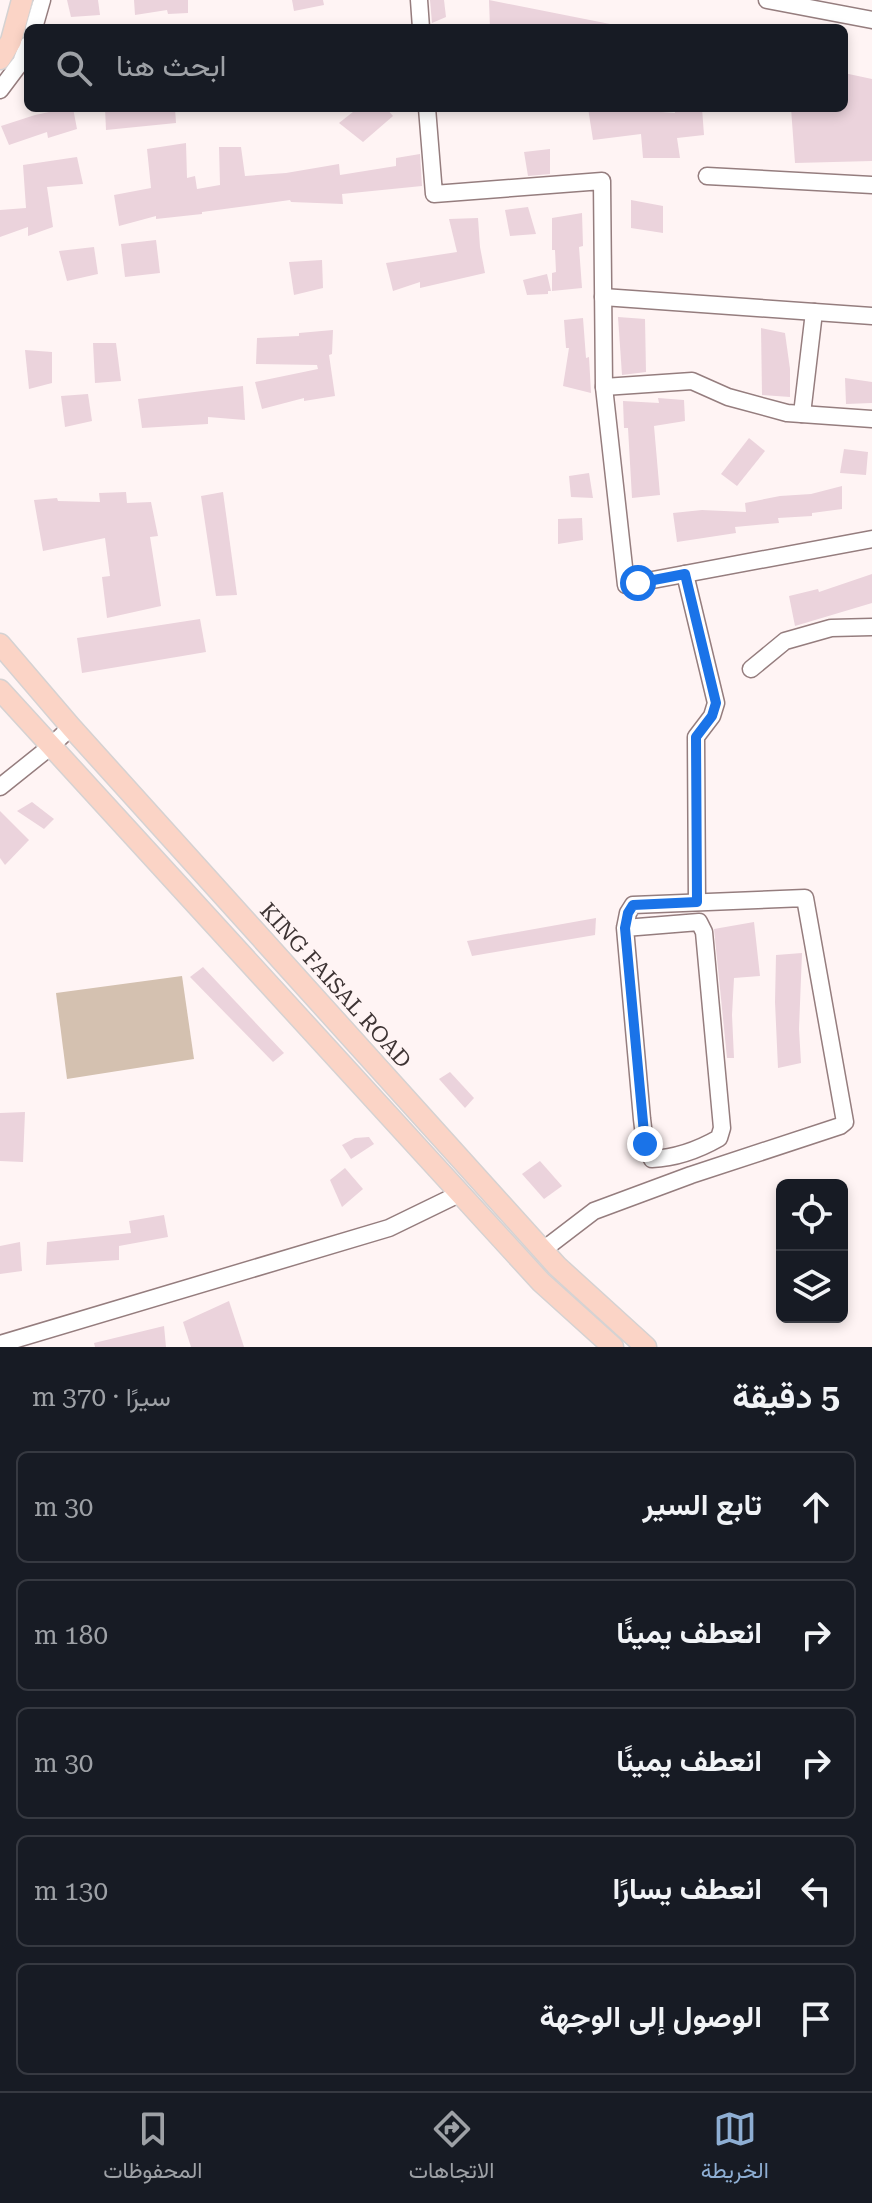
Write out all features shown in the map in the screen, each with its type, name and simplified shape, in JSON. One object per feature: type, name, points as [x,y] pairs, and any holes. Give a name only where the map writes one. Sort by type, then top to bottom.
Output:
[{"type":"main road","points":[[0,59],[11,41],[22,0]]},
{"type":"main road","name":"KING FAISAL ROAD","points":[[0,644],[71,727],[543,1250],[646,1347]]},
{"type":"main road","points":[[0,690],[541,1282],[613,1347]]},
{"type":"street","points":[[35,24],[42,0]]},
{"type":"street","points":[[419,0],[421,24]]},
{"type":"street","points":[[767,0],[872,20]]},
{"type":"street","points":[[0,90],[24,55]]},
{"type":"street","points":[[427,112],[434,194],[602,181],[604,387],[626,585],[872,539]]},
{"type":"street","points":[[707,176],[872,185]]},
{"type":"street","points":[[603,297],[872,316]]},
{"type":"street","points":[[802,414],[814,312]]},
{"type":"street","points":[[604,387],[692,381],[728,397],[787,413],[872,419]]},
{"type":"street","points":[[685,574],[716,703],[712,716],[696,737],[697,902]]},
{"type":"street","points":[[751,669],[785,641],[831,628],[872,627]]},
{"type":"street","points":[[0,787],[71,727]]},
{"type":"street","points":[[543,1250],[594,1211],[845,1122],[805,898],[633,905],[625,928],[645,1144],[652,1159],[668,1158],[719,1138],[722,1128],[704,932],[699,922],[625,928]]},
{"type":"street","points":[[0,1344],[389,1228],[459,1194]]},
{"type":"shaded area","points":[[182,976],[194,1059],[67,1079],[56,993]]},
{"type":"building","points":[[67,0],[98,0],[100,15],[71,17]]},
{"type":"building","points":[[134,0],[188,0],[188,13],[168,14],[167,10],[135,15]]},
{"type":"building","points":[[292,0],[323,0],[324,5],[294,11]]},
{"type":"building","points":[[430,0],[444,0],[446,17],[432,23]]},
{"type":"building","points":[[489,0],[610,24],[490,24]]},
{"type":"building","points":[[848,74],[872,79],[872,161],[795,163],[791,112],[848,112]]},
{"type":"building","points":[[74,112],[77,129],[48,138],[47,132],[9,145],[1,126],[35,115]]},
{"type":"building","points":[[105,112],[175,112],[176,123],[106,130]]},
{"type":"building","points":[[353,112],[390,112],[393,116],[363,142],[339,123]]},
{"type":"building","points":[[589,112],[702,112],[704,135],[677,138],[680,158],[643,158],[641,134],[593,140]]},
{"type":"building","points":[[186,143],[187,178],[195,176],[197,189],[220,185],[219,147],[241,147],[245,176],[339,164],[340,175],[396,166],[396,158],[420,154],[422,186],[342,194],[343,204],[290,200],[202,214],[156,219],[156,216],[119,226],[114,195],[151,188],[147,149]]},
{"type":"building","points":[[550,149],[550,174],[528,176],[524,152]]},
{"type":"building","points":[[77,157],[83,184],[47,187],[53,227],[28,236],[28,227],[0,237],[0,210],[26,208],[23,165]]},
{"type":"building","points":[[631,200],[663,206],[663,233],[631,228]]},
{"type":"building","points":[[528,207],[536,234],[510,236],[505,210]]},
{"type":"building","points":[[582,213],[583,246],[579,247],[582,288],[552,291],[552,273],[556,272],[552,218]]},
{"type":"building","points":[[478,218],[485,273],[420,288],[420,282],[393,291],[386,263],[457,252],[449,219]]},
{"type":"building","points":[[156,240],[160,273],[125,277],[121,244]]},
{"type":"building","points":[[94,247],[98,274],[67,281],[59,251]]},
{"type":"building","points":[[322,260],[323,288],[294,295],[289,262]]},
{"type":"building","points":[[547,274],[551,291],[548,294],[527,295],[523,280]]},
{"type":"building","points":[[618,317],[645,319],[646,372],[622,375]]},
{"type":"building","points":[[583,318],[591,393],[563,386],[569,348],[566,348],[564,320]]},
{"type":"building","points":[[761,328],[785,333],[790,397],[762,395]]},
{"type":"building","points":[[333,330],[332,354],[329,355],[335,396],[304,401],[304,398],[262,409],[255,382],[318,369],[317,365],[256,364],[257,338],[299,336],[299,333]]},
{"type":"building","points":[[93,343],[116,343],[121,381],[95,383]]},
{"type":"building","points":[[25,350],[52,352],[52,383],[29,389]]},
{"type":"building","points":[[845,378],[872,382],[872,403],[846,404]]},
{"type":"building","points":[[243,386],[245,420],[208,417],[208,424],[142,428],[138,399]]},
{"type":"building","points":[[88,394],[92,421],[65,427],[61,396]]},
{"type":"building","points":[[658,398],[684,400],[685,421],[654,426],[660,495],[632,498],[628,428],[624,428],[623,401],[659,403]]},
{"type":"building","points":[[749,438],[765,451],[737,486],[721,474]]},
{"type":"building","points":[[844,449],[868,452],[866,475],[840,473]]},
{"type":"building","points":[[589,473],[593,498],[571,497],[569,476]]},
{"type":"building","points":[[842,486],[842,509],[812,513],[812,516],[778,518],[779,523],[735,527],[736,533],[677,542],[673,513],[702,510],[746,512],[745,503],[811,494]]},
{"type":"building","points":[[126,492],[127,503],[151,502],[158,536],[150,537],[161,606],[107,618],[102,577],[110,576],[105,538],[43,551],[34,500],[57,498],[58,501],[100,502],[99,493]]},
{"type":"building","points":[[223,492],[237,595],[216,596],[201,496]]},
{"type":"building","points":[[582,518],[583,540],[558,544],[558,519]]},
{"type":"building","points":[[872,574],[872,603],[795,626],[789,596],[818,589],[819,592]]},
{"type":"building","points":[[200,619],[206,652],[82,673],[77,638]]},
{"type":"building","points":[[32,802],[54,819],[44,829],[17,811]]},
{"type":"building","points":[[0,811],[29,840],[5,865],[0,858]]},
{"type":"building","points":[[596,918],[595,935],[472,956],[467,941]]},
{"type":"building","points":[[754,922],[760,976],[734,978],[734,1058],[727,1058],[714,929]]},
{"type":"building","points":[[802,953],[801,1063],[778,1068],[776,955]]},
{"type":"building","points":[[203,967],[284,1053],[273,1062],[190,977]]},
{"type":"building","points":[[450,1072],[474,1098],[465,1108],[439,1079]]},
{"type":"building","points":[[25,1112],[23,1162],[0,1161],[0,1113]]},
{"type":"building","points":[[369,1137],[374,1144],[351,1159],[342,1145],[355,1138]]},
{"type":"building","points":[[540,1161],[562,1186],[544,1199],[522,1174]]},
{"type":"building","points":[[345,1168],[363,1189],[342,1207],[330,1180]]},
{"type":"building","points":[[164,1215],[168,1237],[119,1246],[119,1260],[46,1265],[47,1242],[131,1233],[129,1221]]},
{"type":"building","points":[[20,1242],[22,1271],[0,1274],[0,1246]]},
{"type":"building","points":[[229,1301],[244,1347],[191,1347],[183,1322]]},
{"type":"building","points":[[164,1326],[166,1347],[95,1347],[94,1343]]},
{"type":"route","points":[[638,583],[685,574],[716,703],[712,716],[696,737],[697,902],[633,905],[625,928],[645,1144]]}]
